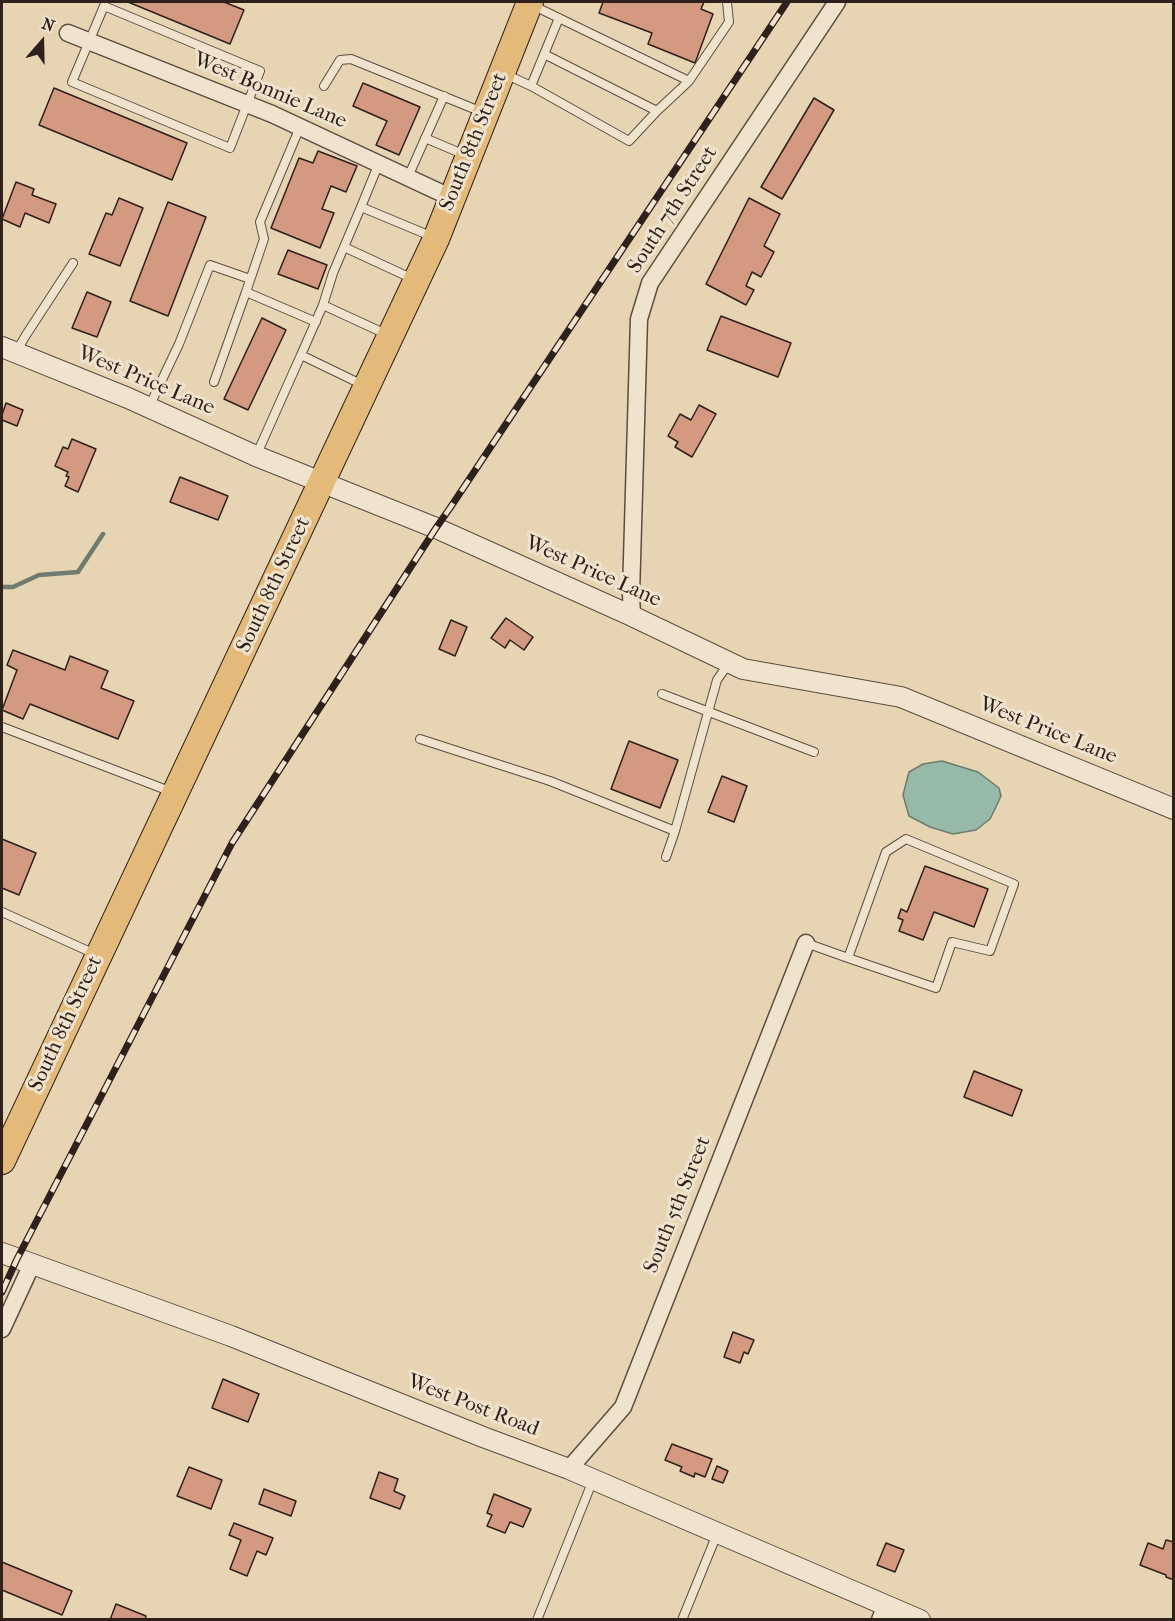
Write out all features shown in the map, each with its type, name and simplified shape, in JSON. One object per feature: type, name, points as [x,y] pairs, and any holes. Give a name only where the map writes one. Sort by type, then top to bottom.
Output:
[{"type":"main road","name":"South 8th Street","points":[[2,1161],[436,239],[529,2]]},
{"type":"street","name":"South 7th Street","points":[[632,616],[639,319],[650,283],[837,2]]},
{"type":"street","name":"West Bonnie Lane","points":[[68,33],[300,127],[452,198]]},
{"type":"street","name":"West Price Lane","points":[[9,350],[148,407],[256,456],[436,528],[632,616],[743,669],[901,697],[1173,809]]},
{"type":"street","name":"South 5th Street","points":[[569,1470],[622,1407],[806,943]]},
{"type":"street","name":"West Post Road","points":[[2,1253],[231,1336],[569,1470],[718,1533],[883,1612],[920,1620]]},
{"type":"street","points":[[2,1329],[32,1264]]},
{"type":"lane","points":[[529,2],[689,81]]},
{"type":"lane","points":[[501,73],[531,86],[629,141],[689,81],[729,22],[727,2]]},
{"type":"lane","points":[[104,6],[260,71],[246,104],[230,147],[72,82],[104,6]]},
{"type":"lane","points":[[531,86],[559,18]]},
{"type":"lane","points":[[544,54],[657,111]]},
{"type":"lane","points":[[324,86],[340,60],[351,59],[486,113]]},
{"type":"lane","points":[[408,177],[444,96]]},
{"type":"lane","points":[[214,382],[264,239],[260,222],[300,127]]},
{"type":"lane","points":[[425,138],[469,156]]},
{"type":"lane","points":[[256,456],[323,306],[333,273],[379,163]]},
{"type":"lane","points":[[360,207],[436,239]]},
{"type":"lane","points":[[344,247],[415,280]]},
{"type":"lane","points":[[9,350],[26,335],[73,263]]},
{"type":"lane","points":[[148,407],[179,344],[210,265],[250,279]]},
{"type":"lane","points":[[246,292],[316,322]]},
{"type":"lane","points":[[323,306],[390,336]]},
{"type":"lane","points":[[301,355],[367,387]]},
{"type":"lane","points":[[666,857],[717,680],[729,662]]},
{"type":"lane","points":[[662,694],[813,752]]},
{"type":"lane","points":[[2,727],[175,794]]},
{"type":"lane","points":[[420,739],[550,781],[675,831]]},
{"type":"lane","points":[[806,943],[848,958],[936,988],[952,942],[990,951],[1014,884],[906,839],[886,852],[848,958]]},
{"type":"lane","points":[[2,912],[99,955]]},
{"type":"lane","points":[[537,1620],[593,1480]]},
{"type":"lane","points":[[682,1620],[718,1533]]},
{"type":"shaded area","points":[[942,761],[978,772],[999,788],[1001,796],[990,819],[976,830],[953,834],[930,827],[909,816],[903,795],[909,772],[923,764]]},
{"type":"building","points":[[128,2],[224,2],[244,10],[230,44]]},
{"type":"building","points":[[603,2],[704,2],[701,9],[713,14],[695,63],[648,44],[652,33],[599,13]]},
{"type":"building","points":[[363,83],[420,107],[399,155],[376,145],[387,121],[353,106]]},
{"type":"building","points":[[54,88],[187,143],[172,180],[39,125]]},
{"type":"building","points":[[814,98],[834,110],[782,199],[761,187]]},
{"type":"building","points":[[318,151],[357,166],[346,192],[331,186],[322,209],[334,213],[320,248],[271,228],[299,158],[313,163]]},
{"type":"building","points":[[16,182],[34,189],[32,195],[56,204],[49,223],[25,213],[20,227],[2,219]]},
{"type":"building","points":[[119,198],[143,208],[120,266],[89,254],[106,213],[112,215]]},
{"type":"building","points":[[749,198],[780,214],[764,246],[774,252],[761,277],[752,272],[746,286],[754,290],[746,305],[706,284]]},
{"type":"building","points":[[168,202],[206,217],[168,316],[130,301]]},
{"type":"building","points":[[288,250],[327,265],[318,289],[278,274]]},
{"type":"building","points":[[87,292],[111,302],[97,337],[72,328]]},
{"type":"building","points":[[721,316],[791,343],[778,377],[707,350]]},
{"type":"building","points":[[262,318],[286,330],[248,410],[224,399]]},
{"type":"building","points":[[6,403],[23,410],[17,426],[2,420]]},
{"type":"building","points":[[699,405],[716,414],[692,457],[675,447],[678,442],[668,436],[680,414],[691,420]]},
{"type":"building","points":[[72,439],[96,449],[78,492],[65,486],[69,477],[66,476],[68,472],[55,466],[63,447],[68,449]]},
{"type":"building","points":[[180,477],[228,496],[218,520],[170,502]]},
{"type":"building","points":[[506,618],[533,637],[524,650],[510,640],[505,648],[491,638]]},
{"type":"building","points":[[451,620],[467,627],[455,656],[439,649]]},
{"type":"building","points":[[13,650],[65,670],[70,656],[108,671],[101,688],[134,701],[118,739],[30,704],[23,719],[2,710],[17,670],[7,665]]},
{"type":"building","points":[[629,741],[678,760],[660,808],[611,789]]},
{"type":"building","points":[[722,776],[747,786],[734,822],[708,812]]},
{"type":"building","points":[[2,839],[36,853],[19,895],[2,888]]},
{"type":"building","points":[[925,866],[988,889],[974,927],[934,912],[923,940],[899,931],[903,920],[898,918],[901,909],[907,912]]},
{"type":"building","points":[[974,1071],[1022,1090],[1012,1116],[964,1097]]},
{"type":"building","points":[[733,1332],[754,1340],[748,1354],[744,1352],[740,1363],[724,1357]]},
{"type":"building","points":[[223,1379],[259,1394],[248,1422],[212,1408]]},
{"type":"building","points":[[672,1444],[712,1459],[705,1477],[695,1473],[694,1477],[680,1471],[682,1467],[665,1460]]},
{"type":"building","points":[[717,1466],[728,1471],[723,1483],[712,1479]]},
{"type":"building","points":[[189,1467],[222,1480],[211,1509],[177,1496]]},
{"type":"building","points":[[379,1472],[398,1479],[394,1491],[405,1496],[400,1509],[370,1498]]},
{"type":"building","points":[[264,1489],[296,1501],[291,1516],[259,1504]]},
{"type":"building","points":[[494,1494],[531,1509],[523,1527],[510,1522],[505,1533],[487,1526],[492,1515],[487,1513]]},
{"type":"building","points":[[234,1523],[273,1538],[266,1555],[257,1551],[247,1576],[230,1569],[241,1540],[229,1535]]},
{"type":"building","points":[[1166,1540],[1174,1542],[1174,1580],[1140,1565],[1148,1543],[1163,1549]]},
{"type":"building","points":[[886,1543],[904,1550],[895,1572],[877,1565]]},
{"type":"building","points":[[2,1562],[72,1591],[62,1615],[2,1590]]},
{"type":"building","points":[[116,1604],[146,1616],[145,1620],[110,1620]]},
{"type":"waterway","points":[[2,587],[13,587],[39,575],[78,572],[103,534]]},
{"type":"railway","points":[[2,1292],[232,843],[436,528],[787,2]]}]
